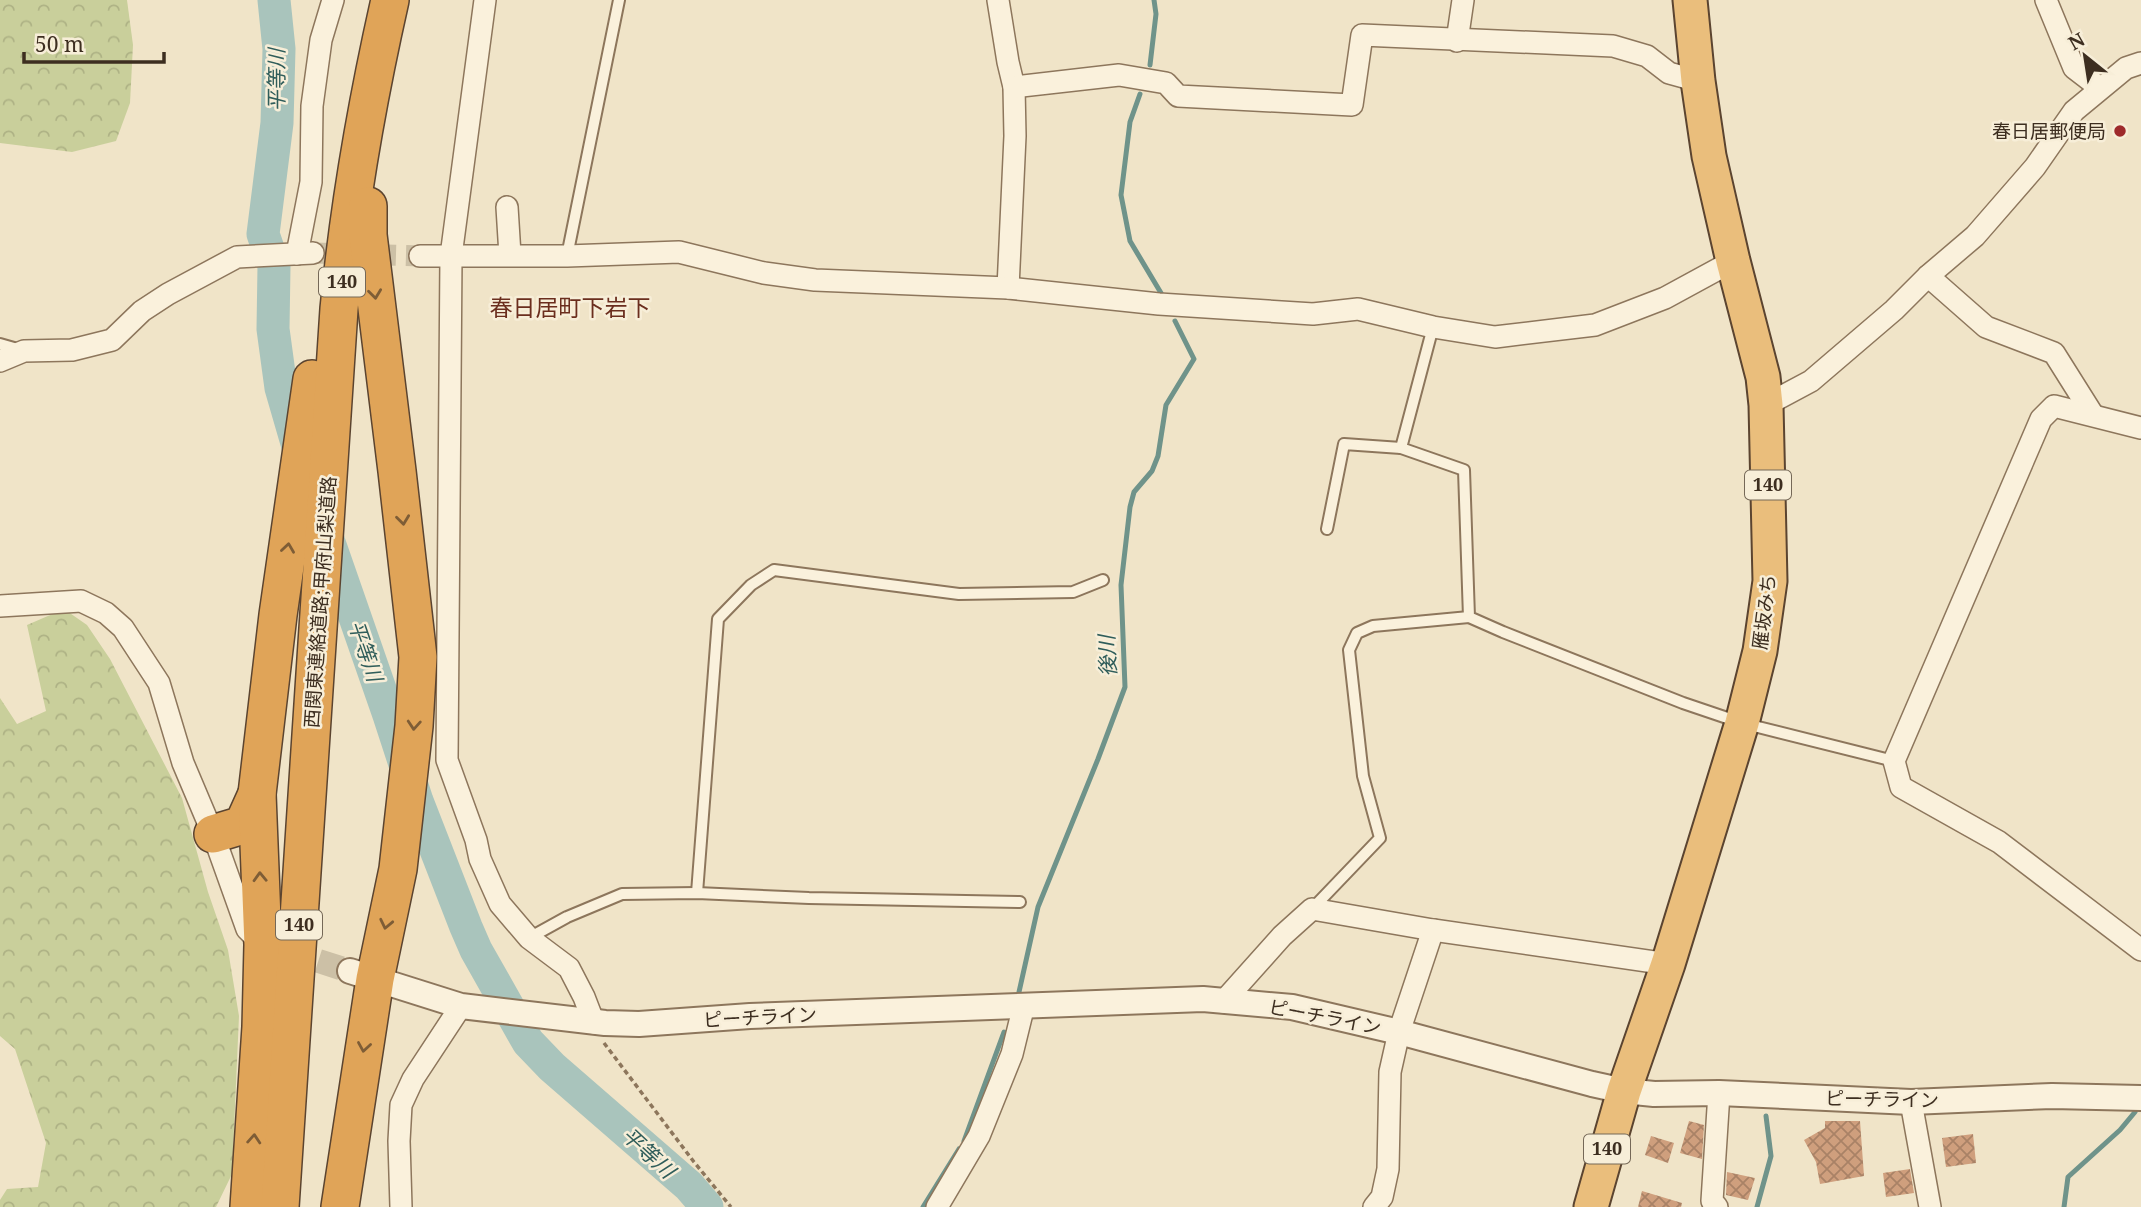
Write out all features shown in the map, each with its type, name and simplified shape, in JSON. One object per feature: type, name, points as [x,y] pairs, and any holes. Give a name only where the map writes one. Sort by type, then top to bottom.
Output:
[{"type":"highway","name":"雁坂みち","points":[[1591,1207],[1624,1091],[1668,964],[1742,723],[1760,651],[1770,581],[1763,377],[1709,156],[1690,0]]},
{"type":"highway","name":"西関東連絡道路;甲府山梨道路","points":[[280,1207],[333,387],[344,257],[355,178],[387,16]]},
{"type":"highway","points":[[340,1207],[362,975],[398,869],[414,726],[418,656],[368,235],[368,189],[387,16]]},
{"type":"highway","points":[[249,1207],[261,1027],[270,946],[257,794],[278,615],[317,344],[338,237],[355,178]]},
{"type":"highway","points":[[213,834],[243,825],[257,794]]},
{"type":"street","points":[[0,361],[24,351],[72,350],[112,340],[142,311],[237,257],[305,254],[311,181],[312,106],[321,40],[333,0]]},
{"type":"street","points":[[485,0],[451,256],[447,760],[488,879],[500,904],[529,938],[569,968],[599,1023]]},
{"type":"street","points":[[998,0],[1014,87],[1015,136],[1008,288]]},
{"type":"street","points":[[1457,41],[1463,0]]},
{"type":"street","points":[[2046,0],[2074,68],[2100,88]]},
{"type":"street","points":[[1014,87],[1119,75],[1166,83],[1178,96],[1352,105],[1362,35],[1613,46],[1647,56],[1669,73],[1698,80]]},
{"type":"street","points":[[1766,405],[1811,381],[1895,310],[1928,275],[1975,236],[2035,167],[2074,111],[2126,68],[2141,63]]},
{"type":"street","points":[[507,207],[510,255]]},
{"type":"street","points":[[420,256],[567,256],[679,252],[764,273],[815,280],[1008,288],[1159,304],[1313,314],[1358,309],[1433,327],[1495,337],[1595,325],[1665,298],[1733,261]]},
{"type":"street","points":[[1928,275],[1986,327],[2054,353],[2093,415]]},
{"type":"street","points":[[2141,428],[2054,406],[2041,419],[1894,761],[1901,787],[1999,842],[2141,950]]},
{"type":"street","points":[[0,606],[81,601],[106,613],[123,628],[159,683],[183,763],[213,834],[247,929],[270,946]]},
{"type":"street","points":[[1223,1002],[1282,936],[1312,909],[1433,930],[1668,964]]},
{"type":"street","points":[[1374,1207],[1382,1197],[1388,1169],[1390,1072],[1399,1032],[1433,930]]},
{"type":"street","name":"ピーチライン","points":[[362,975],[461,1006],[599,1023],[639,1024],[750,1016],[1203,999],[1292,1007],[1624,1091],[1911,1102],[2052,1096],[2141,1098]]},
{"type":"street","points":[[937,1207],[979,1136],[1012,1054],[1024,1005]]},
{"type":"street","points":[[401,1207],[401,1105],[413,1079],[461,1006]]},
{"type":"street","points":[[1717,1207],[1712,1200],[1719,1093]]},
{"type":"street","points":[[1911,1102],[1930,1207]]},
{"type":"lane","points":[[567,256],[619,0]]},
{"type":"lane","points":[[1401,448],[1433,327]]},
{"type":"lane","points":[[0,344],[24,351]]},
{"type":"lane","points":[[1328,529],[1344,444],[1401,448],[1464,470],[1469,617]]},
{"type":"lane","points":[[698,893],[718,619],[751,584],[774,570],[959,594],[1073,592],[1103,580]]},
{"type":"lane","points":[[1312,909],[1380,838],[1363,776],[1349,650],[1357,633],[1373,626],[1469,617],[1515,638],[1742,723],[1894,761]]},
{"type":"lane","points":[[529,938],[566,917],[622,894],[698,893],[1020,902]]},
{"type":"path","points":[[599,1023],[604,1044],[731,1207]]},
{"type":"green space","points":[[0,0],[127,0],[133,45],[130,103],[116,141],[72,152],[0,143]]},
{"type":"green space","points":[[64,609],[87,625],[110,659],[182,798],[208,892],[228,950],[239,1016],[232,1174],[216,1207],[0,1207],[0,1200],[7,1189],[38,1187],[46,1143],[15,1049],[0,1036],[0,698],[17,724],[46,711],[27,625]]},
{"type":"building","points":[[1689,1121],[1704,1125],[1702,1159],[1680,1153]]},
{"type":"building","points":[[1825,1121],[1860,1121],[1864,1176],[1820,1184],[1816,1162],[1804,1140],[1825,1128]]},
{"type":"building","points":[[1973,1134],[1976,1163],[1946,1167],[1942,1138]]},
{"type":"building","points":[[1651,1136],[1674,1143],[1668,1163],[1645,1155]]},
{"type":"building","points":[[1910,1169],[1914,1193],[1886,1197],[1883,1173]]},
{"type":"building","points":[[1727,1172],[1755,1178],[1748,1200],[1726,1195]]},
{"type":"building","points":[[1642,1191],[1682,1203],[1681,1207],[1638,1207]]},
{"type":"waterway","name":"平等川","points":[[274,0],[279,49],[277,123],[263,234],[274,266],[273,329],[281,388],[301,457]]},
{"type":"waterway","name":"後川","points":[[1150,65],[1156,14],[1154,0]]},
{"type":"waterway","name":"後川","points":[[1140,94],[1130,122],[1121,195],[1130,241],[1161,293]]},
{"type":"waterway","name":"後川","points":[[1019,992],[1038,907],[1125,687],[1121,585],[1130,507],[1134,492],[1152,471],[1158,456],[1166,405],[1194,359],[1175,321]]},
{"type":"waterway","name":"平等川","points":[[325,531],[417,801],[476,950],[528,1042],[552,1067],[689,1186],[707,1207]]},
{"type":"waterway","name":"後川","points":[[964,1141],[1004,1032]]},
{"type":"waterway","points":[[2064,1207],[2068,1177],[2120,1130],[2135,1112]]},
{"type":"waterway","points":[[1757,1207],[1771,1156],[1766,1116]]},
{"type":"waterway","name":"後川","points":[[923,1207],[959,1149]]},
{"type":"tunnel","points":[[313,253],[420,256]]},
{"type":"tunnel","points":[[284,950],[350,971]]},
{"type":"place","name":"春日居郵便局","points":[[2120,131]]},
{"type":"district","name":"春日居町下岩下","points":[[570,308]]}]
